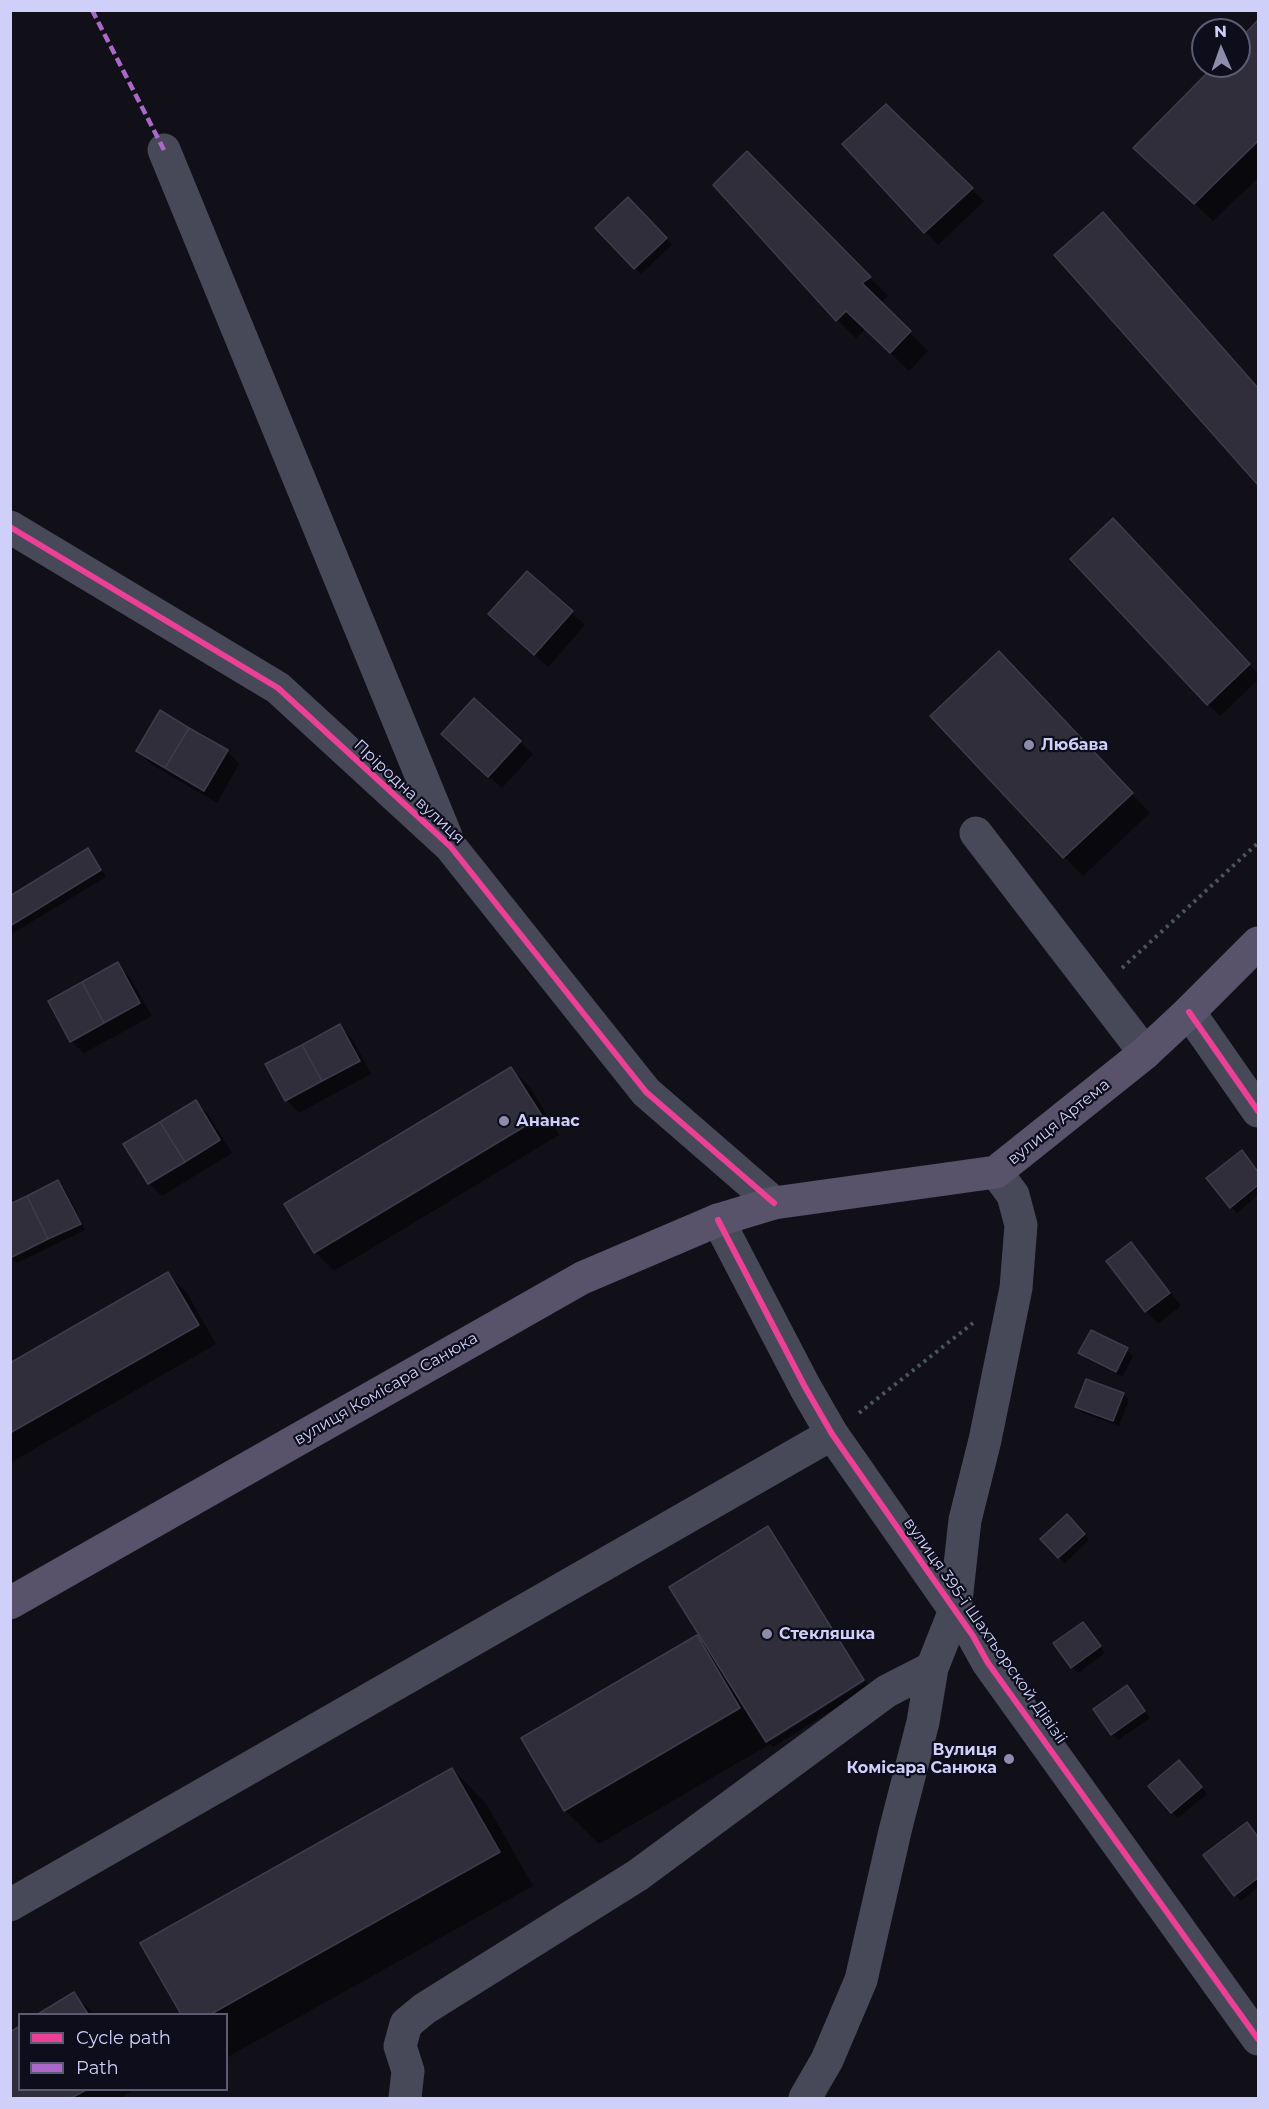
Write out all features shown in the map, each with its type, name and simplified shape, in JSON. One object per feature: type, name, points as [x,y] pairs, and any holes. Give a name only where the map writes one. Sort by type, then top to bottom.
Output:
[{"type":"main road","name":"вулиця Артема","points":[[774,1203],[996,1172],[1145,1053],[1190,1012],[1258,943]]},
{"type":"main road","name":"вулиця Комісара Санюка","points":[[10,1603],[582,1278],[718,1220],[774,1203]]},
{"type":"street","points":[[164,150],[450,846]]},
{"type":"street","name":"Пріродна вулиця","points":[[10,527],[278,688],[450,846],[646,1092],[774,1203]]},
{"type":"street","points":[[976,833],[1145,1053]]},
{"type":"street","points":[[1190,1012],[1258,1111]]},
{"type":"street","name":"вулиця 395-ї Шахтьорской Дівізіі","points":[[955,1610],[964,1520],[985,1440],[1016,1288],[1021,1226],[1013,1195],[996,1172]]},
{"type":"street","name":"вулиця 395-ї Шахтьорской Дівізіі","points":[[718,1220],[788,1356],[832,1434],[955,1610],[988,1663],[1258,2039]]},
{"type":"street","points":[[10,1905],[832,1434]]},
{"type":"street","points":[[805,2098],[827,2060],[861,1980],[923,1722],[932,1668],[955,1610]]},
{"type":"street","points":[[405,2098],[408,2071],[400,2046],[406,2024],[424,2008],[638,1875],[887,1691],[932,1668]]},
{"type":"path","points":[[1098,991],[1258,843]]},
{"type":"path","points":[[832,1434],[1016,1288]]},
{"type":"building","points":[[1258,20],[1258,141],[1194,204],[1133,148],[1202,78],[1251,78],[1251,27]]},
{"type":"building","points":[[886,104],[973,188],[924,233],[842,144]]},
{"type":"building","points":[[747,151],[871,277],[862,283],[911,331],[890,353],[846,311],[836,321],[713,185]]},
{"type":"building","points":[[628,197],[667,238],[634,269],[595,228]]},
{"type":"building","points":[[1103,212],[1258,388],[1258,485],[1054,255]]},
{"type":"building","points":[[1113,518],[1250,664],[1207,705],[1070,559]]},
{"type":"building","points":[[527,571],[573,611],[534,655],[488,614]]},
{"type":"building","points":[[999,651],[1133,793],[1063,858],[930,716]]},
{"type":"building","points":[[474,698],[521,741],[488,777],[441,734]]},
{"type":"building","points":[[160,710],[189,728],[165,768],[136,751]]},
{"type":"building","points":[[189,728],[228,750],[204,791],[165,768]]},
{"type":"building","points":[[88,848],[101,870],[10,926],[10,896]]},
{"type":"building","points":[[118,962],[140,1003],[104,1023],[82,982]]},
{"type":"building","points":[[82,982],[104,1023],[70,1042],[48,1001]]},
{"type":"building","points":[[340,1024],[360,1061],[322,1081],[302,1045]]},
{"type":"building","points":[[302,1045],[322,1081],[285,1101],[265,1064]]},
{"type":"building","points":[[511,1067],[542,1116],[314,1253],[284,1204]]},
{"type":"building","points":[[196,1100],[220,1140],[185,1162],[160,1122]]},
{"type":"building","points":[[160,1122],[185,1162],[148,1184],[123,1144]]},
{"type":"building","points":[[1242,1150],[1258,1172],[1258,1185],[1230,1208],[1206,1178]]},
{"type":"building","points":[[58,1180],[81,1224],[48,1239],[27,1196]]},
{"type":"building","points":[[27,1196],[48,1239],[10,1258],[10,1204]]},
{"type":"building","points":[[1131,1242],[1170,1293],[1145,1312],[1106,1261]]},
{"type":"building","points":[[168,1272],[199,1325],[10,1433],[10,1363]]},
{"type":"building","points":[[1091,1330],[1128,1348],[1116,1372],[1078,1353]]},
{"type":"building","points":[[1086,1379],[1124,1393],[1113,1421],[1075,1407]]},
{"type":"building","points":[[1067,1514],[1085,1534],[1058,1558],[1040,1539]]},
{"type":"building","name":"Стекляшка","points":[[768,1526],[864,1680],[766,1742],[669,1587]]},
{"type":"building","points":[[1083,1622],[1101,1646],[1071,1668],[1053,1643]]},
{"type":"building","points":[[697,1635],[740,1708],[564,1811],[521,1738]]},
{"type":"building","points":[[1127,1685],[1145,1711],[1111,1735],[1093,1709]]},
{"type":"building","points":[[1179,1760],[1202,1787],[1171,1813],[1148,1786]]},
{"type":"building","points":[[452,1768],[500,1852],[213,2013],[180,2013],[140,1943]]},
{"type":"building","points":[[1247,1822],[1258,1837],[1258,1878],[1234,1896],[1203,1855]]},
{"type":"building","points":[[74,1992],[87,2013],[40,2013]]},
{"type":"building","points":[[18,2027],[18,2091],[84,2091],[71,2098],[10,2098],[10,2032]]},
{"type":"marked path","points":[[92,10],[164,150]]},
{"type":"cycle path","points":[[10,527],[278,688],[450,846],[646,1092],[774,1203]]},
{"type":"cycle path","points":[[1189,1012],[1258,1111]]},
{"type":"cycle path","points":[[718,1220],[832,1434],[973,1636],[988,1663],[1258,2039]]},
{"type":"place","name":"Любава","points":[[1029,745]]},
{"type":"place","name":"Ананас","points":[[504,1121]]},
{"type":"place","name":"Стекляшка","points":[[767,1634]]},
{"type":"place","name":"Вулиця Комісара Санюка","points":[[1009,1759]]}]
